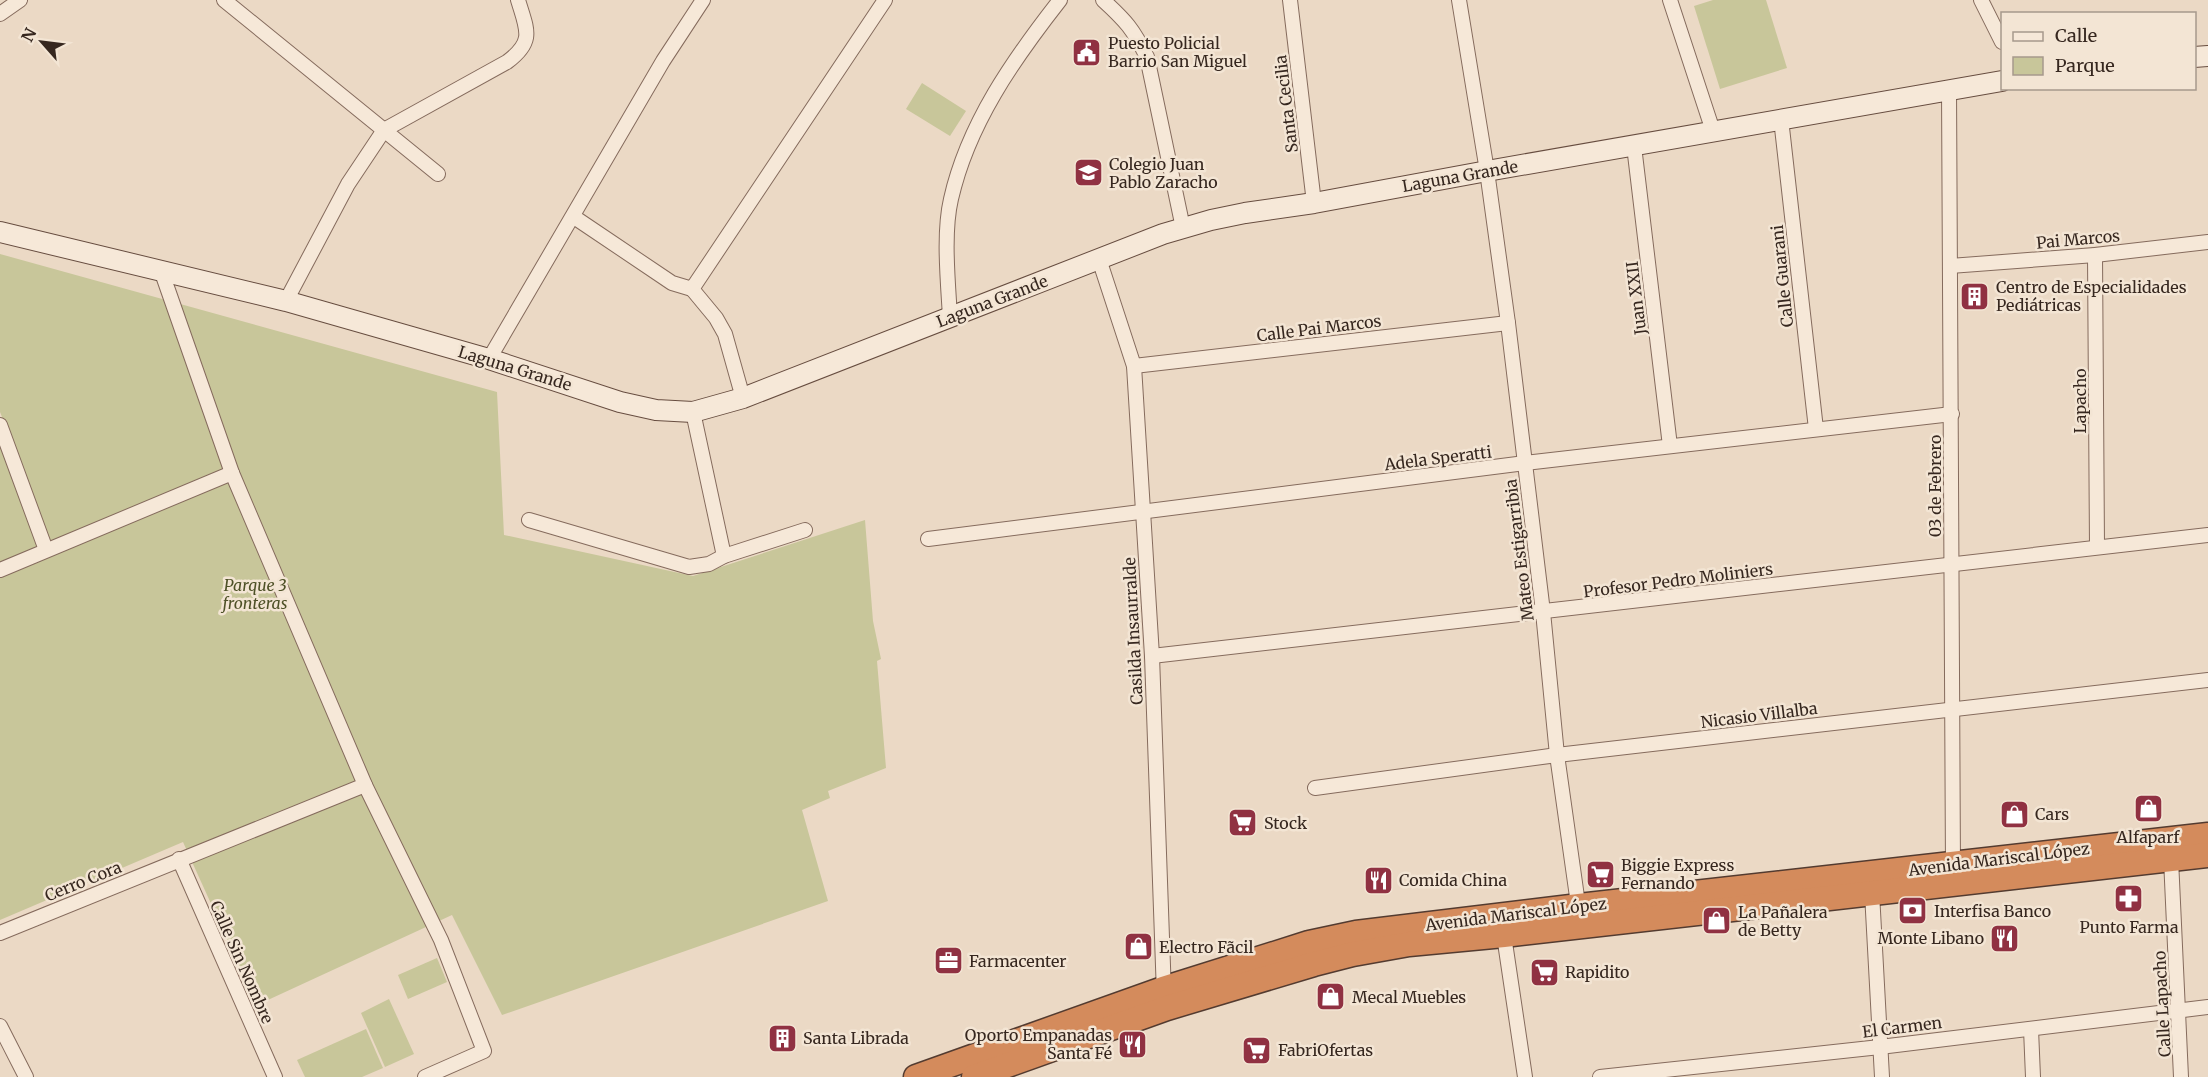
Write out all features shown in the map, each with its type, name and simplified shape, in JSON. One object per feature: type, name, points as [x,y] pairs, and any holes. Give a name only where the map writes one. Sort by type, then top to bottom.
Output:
[{"type":"highway","name":"Avenida Mariscal López","points":[[1580,916],[1872,893],[1953,874],[2208,835]]},
{"type":"highway","name":"Avenida Mariscal López","points":[[923,1076],[1244,974],[1309,944],[1356,933],[1502,925],[1953,874],[2208,855]]},
{"type":"highway","name":"Avenida Mariscal López","points":[[974,1077],[1165,999]]},
{"type":"main road","name":"Laguna Grande","points":[[0,232],[286,301],[489,359],[620,402],[657,410],[693,412],[743,398],[1183,228],[1245,213],[1314,203],[2001,81]]},
{"type":"street","points":[[0,14],[20,0]]},
{"type":"street","points":[[224,0],[438,174]]},
{"type":"street","points":[[286,301],[348,184],[384,130],[507,62],[520,52],[526,42],[527,32],[518,0]]},
{"type":"street","points":[[489,359],[574,217],[663,61],[703,0]]},
{"type":"street","points":[[692,289],[885,0]]},
{"type":"street","points":[[950,317],[947,255],[950,200],[964,153],[997,87],[1060,0]]},
{"type":"street","points":[[1103,0],[1122,17],[1134,32],[1147,57],[1183,228]]},
{"type":"street","name":"Santa Cecilia","points":[[1290,0],[1314,203]]},
{"type":"street","name":"Mateo Estigarribia","points":[[1459,0],[1509,323],[1543,612],[1557,755],[1580,916]]},
{"type":"street","points":[[1670,0],[1713,131]]},
{"type":"street","points":[[1981,0],[2001,40]]},
{"type":"street","name":"03 de Febrero","points":[[1949,89],[1953,874]]},
{"type":"street","name":"Calle Guarani","points":[[1781,119],[1816,429]]},
{"type":"street","name":"Juan XXII","points":[[1634,146],[1670,446]]},
{"type":"street","points":[[574,217],[665,278],[692,289],[716,318],[725,334],[743,398]]},
{"type":"street","name":"Pai Marcos","points":[[1950,267],[2095,255],[2208,242]]},
{"type":"street","name":"Lapacho","points":[[2095,255],[2097,547]]},
{"type":"street","name":"Casilda Insaurralde","points":[[1099,259],[1134,366],[1152,656],[1165,999]]},
{"type":"street","points":[[161,270],[231,473],[364,785],[441,940],[484,1051],[425,1077]]},
{"type":"street","name":"Calle Pai Marcos","points":[[1134,366],[1509,323]]},
{"type":"street","points":[[693,412],[724,556]]},
{"type":"street","name":"Adela Speratti","points":[[928,540],[1525,463],[1952,414]]},
{"type":"street","points":[[0,425],[46,550]]},
{"type":"street","points":[[0,570],[231,473]]},
{"type":"street","points":[[529,520],[689,567],[709,564],[724,556],[805,530]]},
{"type":"street","name":"Profesor Pedro Moliniers","points":[[1152,656],[2208,535]]},
{"type":"street","name":"Nicasio Villalba","points":[[1315,788],[1557,755],[2208,680]]},
{"type":"street","name":"Cerro Cora","points":[[0,933],[364,785]]},
{"type":"street","name":"Calle Lapacho","points":[[2171,858],[2181,1077]]},
{"type":"street","name":"Calle Sin Nombre","points":[[180,859],[275,1077]]},
{"type":"street","points":[[1872,893],[1882,1077]]},
{"type":"street","points":[[1502,925],[1525,1077]]},
{"type":"street","name":"El Carmen","points":[[1600,1077],[1880,1047],[2208,1007]]},
{"type":"street","points":[[0,1026],[26,1077]]},
{"type":"street","points":[[2031,1029],[2033,1077]]},
{"type":"green space","points":[[1713,0],[1766,0],[1787,68],[1720,89],[1694,6]]},
{"type":"green space","points":[[922,83],[966,111],[950,136],[906,109]]},
{"type":"green space","name":"Parque 3 fronteras","points":[[0,254],[497,392],[504,535],[693,576],[865,520],[873,621],[881,659],[877,661],[886,768],[828,791],[830,798],[802,810],[828,901],[502,1015],[452,915],[257,1005],[183,842],[0,920],[0,418],[2,417],[0,412]]},
{"type":"green space","points":[[437,958],[447,982],[408,999],[398,975]]},
{"type":"green space","points":[[389,999],[414,1054],[385,1067],[361,1013]]},
{"type":"green space","points":[[366,1029],[383,1068],[362,1077],[305,1077],[297,1060]]},
{"type":"place","name":"Puesto Policial Barrio San Miguel","points":[[1087,52]]},
{"type":"place","name":"Colegio Juan Pablo Zaracho","points":[[1088,173]]},
{"type":"place","name":"Centro de Especialidades Pediátricas","points":[[1975,296]]},
{"type":"place","name":"Alfaparf","points":[[2148,809]]},
{"type":"place","name":"Cars","points":[[2014,814]]},
{"type":"place","name":"Stock","points":[[1243,823]]},
{"type":"place","name":"Biggie Express Fernando","points":[[1600,874]]},
{"type":"place","name":"Comida China","points":[[1378,880]]},
{"type":"place","name":"Punto Farma","points":[[2129,899]]},
{"type":"place","name":"Interfisa Banco","points":[[1913,911]]},
{"type":"place","name":"La Pañalera de Betty","points":[[1717,921]]},
{"type":"place","name":"Monte Libano","points":[[2005,938]]},
{"type":"place","name":"Electro Fãcil","points":[[1138,947]]},
{"type":"place","name":"Farmacenter","points":[[948,961]]},
{"type":"place","name":"Rapidito","points":[[1544,972]]},
{"type":"place","name":"Mecal Muebles","points":[[1331,997]]},
{"type":"place","name":"Santa Librada","points":[[782,1038]]},
{"type":"place","name":"Oporto Empanadas Santa Fé","points":[[1133,1044]]},
{"type":"place","name":"FabriOfertas","points":[[1257,1050]]}]
